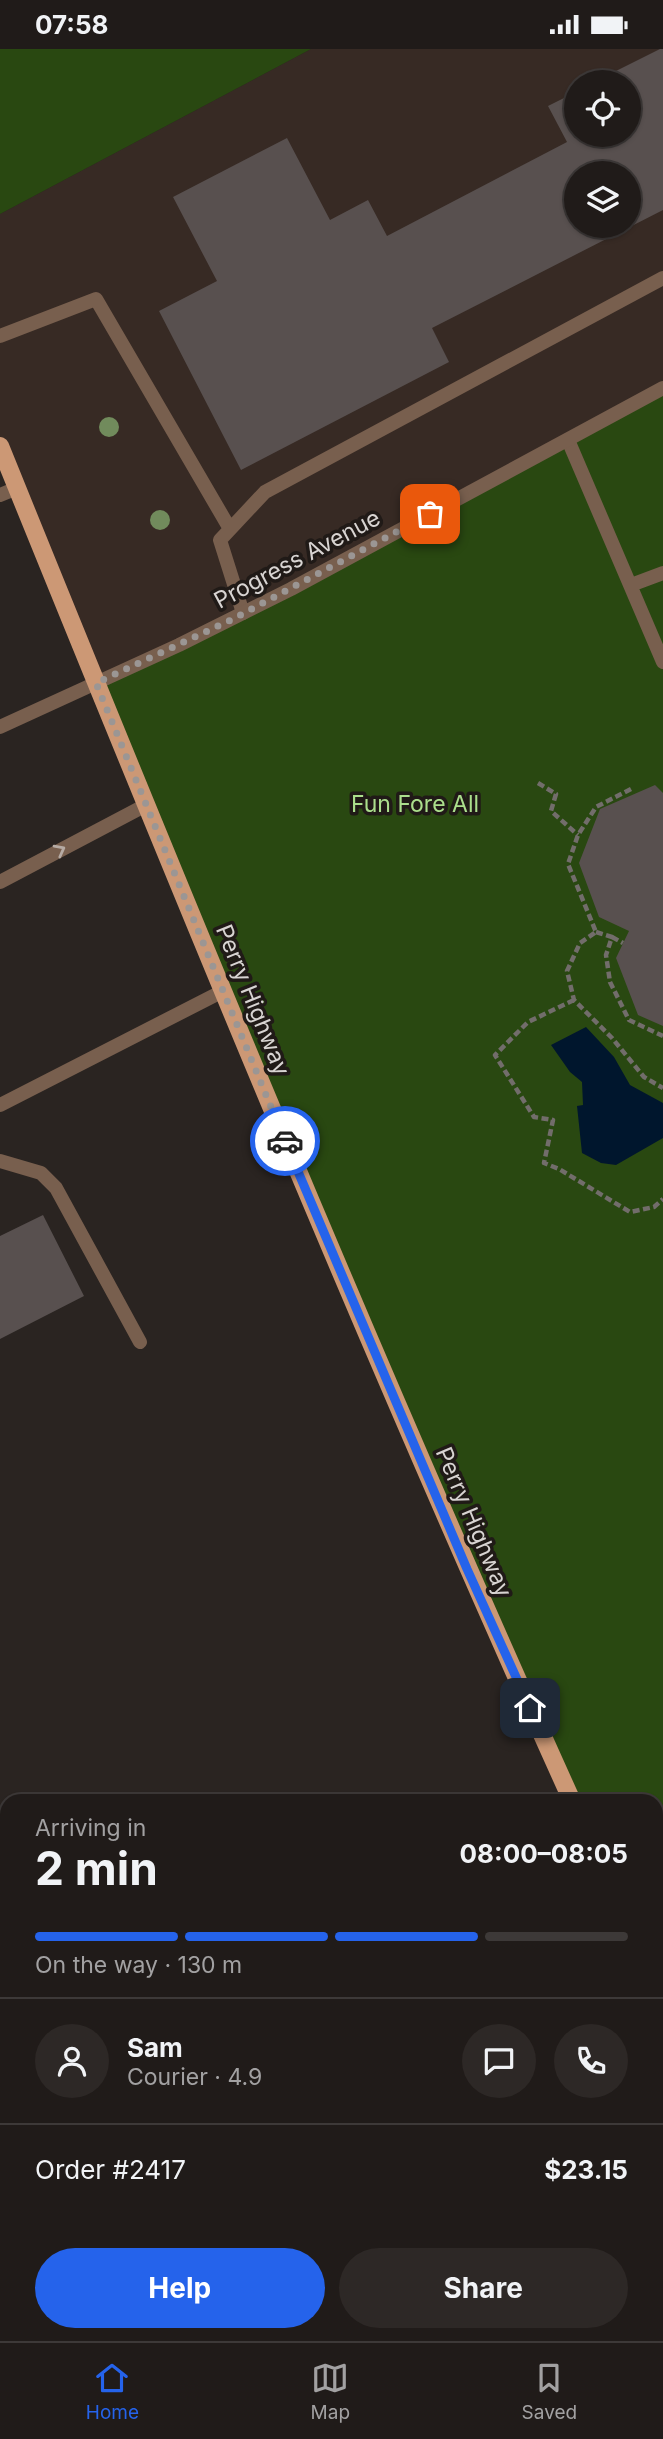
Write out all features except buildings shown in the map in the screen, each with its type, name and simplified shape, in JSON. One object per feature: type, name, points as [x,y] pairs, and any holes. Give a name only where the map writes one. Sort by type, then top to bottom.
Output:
[{"type":"main road","name":"Perry Highway","points":[[1,452],[223,991],[467,1569],[569,1794]]},
{"type":"street","points":[[243,613],[220,540],[265,492],[663,278]]},
{"type":"street","points":[[0,336],[96,299],[230,530]]},
{"type":"street","name":"Progress Avenue","points":[[0,727],[243,613],[663,388]]},
{"type":"street","points":[[568,440],[663,661]]},
{"type":"street","points":[[0,495],[17,488]]},
{"type":"street","points":[[631,586],[663,573]]},
{"type":"street","points":[[0,882],[146,805]]},
{"type":"street","points":[[0,1105],[223,991]]},
{"type":"street","points":[[0,1161],[41,1173],[56,1188],[140,1342]]},
{"type":"path","points":[[538,783],[556,794],[551,811],[579,835]]},
{"type":"path","points":[[596,932],[568,864],[579,835],[596,807],[631,789]]},
{"type":"path","points":[[596,932],[623,943]]},
{"type":"path","points":[[596,932],[580,943],[567,971],[574,1000],[612,1038],[644,1077],[663,1088]]},
{"type":"path","points":[[612,937],[606,955],[614,992],[629,1020],[663,1036]]},
{"type":"path","points":[[574,1000],[528,1022],[495,1055],[534,1117],[553,1120],[544,1163],[559,1169],[630,1212],[653,1207],[663,1199]]},
{"type":"shaded area","points":[[311,49],[663,49],[663,388],[96,683],[0,446],[0,214]]},
{"type":"green space","points":[[0,49],[311,49],[0,214]]},
{"type":"green space","name":"Fun Fore All","points":[[663,388],[663,1794],[572,1794],[96,683]]},
{"type":"water","points":[[586,1027],[614,1057],[630,1085],[663,1103],[663,1138],[616,1165],[601,1163],[582,1153],[577,1106],[583,1105],[582,1082],[570,1072],[551,1045]]},
{"type":"way so far","points":[[285,1141],[96,683],[231,620],[430,514]]},
{"type":"route","points":[[285,1141],[467,1569],[530,1708]]}]
